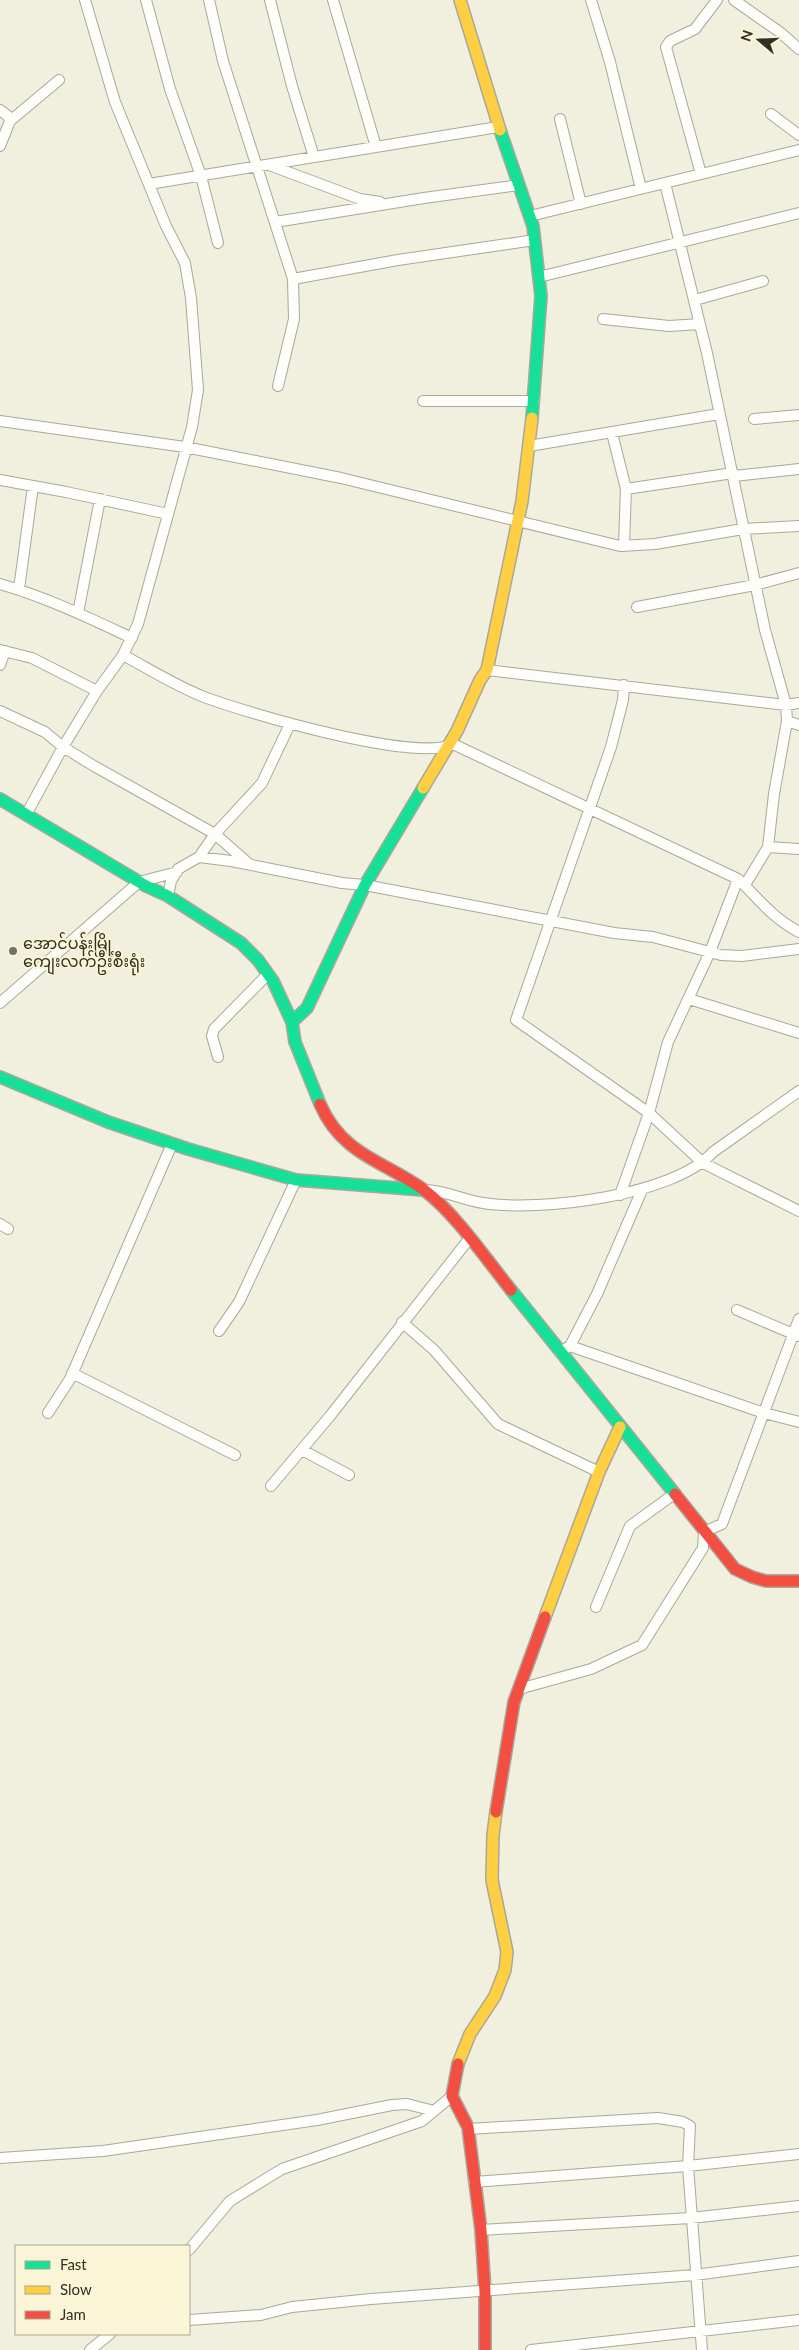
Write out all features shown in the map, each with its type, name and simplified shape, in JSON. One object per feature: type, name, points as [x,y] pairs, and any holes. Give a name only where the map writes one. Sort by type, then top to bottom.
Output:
[{"type":"street","points":[[27,813],[63,746],[97,691],[123,655],[132,638],[143,609],[192,426],[198,390],[191,298],[185,262],[166,226],[115,102],[85,0]]},
{"type":"street","points":[[146,0],[170,89],[201,176],[218,243]]},
{"type":"street","points":[[209,0],[223,61],[262,165],[275,222],[293,279],[294,319],[278,386]]},
{"type":"street","points":[[270,0],[292,86],[314,157]]},
{"type":"street","points":[[333,0],[376,147]]},
{"type":"street","points":[[292,1022],[307,1008],[365,885],[446,748],[487,670],[518,521],[534,401],[541,296],[535,240],[530,216],[498,126],[460,0]]},
{"type":"street","points":[[591,0],[610,62],[642,189]]},
{"type":"street","points":[[701,174],[666,47],[670,41],[695,29],[717,0]]},
{"type":"street","points":[[734,0],[781,33],[799,49]]},
{"type":"street","points":[[0,146],[10,121],[59,80]]},
{"type":"street","points":[[0,110],[8,116],[10,121]]},
{"type":"street","points":[[771,114],[799,135]]},
{"type":"street","points":[[560,119],[581,204]]},
{"type":"street","points":[[149,184],[498,126]]},
{"type":"street","points":[[530,216],[799,150]]},
{"type":"street","points":[[262,165],[360,199],[386,204]]},
{"type":"street","points":[[620,1196],[649,1113],[668,1042],[741,882],[768,846],[775,786],[787,721],[786,705],[742,528],[734,474],[700,324],[665,183]]},
{"type":"street","points":[[275,222],[519,185]]},
{"type":"street","points":[[539,277],[799,213]]},
{"type":"street","points":[[293,279],[398,260],[535,240]]},
{"type":"street","points":[[694,300],[763,281]]},
{"type":"street","points":[[603,319],[669,326],[700,324]]},
{"type":"street","points":[[423,401],[534,401]]},
{"type":"street","points":[[529,446],[719,414]]},
{"type":"street","points":[[754,419],[799,415]]},
{"type":"street","points":[[0,421],[185,447],[341,478],[585,539],[624,546],[655,544],[742,528],[799,526]]},
{"type":"street","points":[[612,433],[626,487],[624,546]]},
{"type":"street","points":[[626,487],[626,489],[734,474],[799,469]]},
{"type":"street","points":[[0,480],[168,514]]},
{"type":"street","points":[[20,589],[34,486]]},
{"type":"street","points":[[78,613],[100,499]]},
{"type":"street","points":[[637,607],[755,585],[799,572]]},
{"type":"street","points":[[0,584],[20,589],[132,638]]},
{"type":"street","points":[[0,665],[2,650],[32,658],[97,691]]},
{"type":"street","points":[[123,655],[203,696],[290,724],[410,748],[446,748],[453,744],[741,882],[761,905],[781,922],[799,932]]},
{"type":"street","points":[[487,670],[786,705],[799,702]]},
{"type":"street","points":[[624,685],[623,700],[611,747],[516,1020],[649,1113],[703,1163],[799,1211]]},
{"type":"street","points":[[786,705],[799,694]]},
{"type":"street","points":[[0,711],[45,732],[63,746],[215,834],[250,864]]},
{"type":"street","points":[[787,721],[799,725]]},
{"type":"street","points":[[0,1003],[139,882],[177,872],[199,857],[215,834],[262,784],[290,724]]},
{"type":"street","points":[[0,798],[139,882],[168,896],[241,943],[258,960],[268,974],[292,1022],[295,1042],[322,1109],[339,1134],[359,1153],[424,1190],[469,1239],[565,1349],[620,1427],[735,1569],[751,1578],[766,1583],[799,1581]]},
{"type":"street","points":[[768,846],[799,848]]},
{"type":"street","points":[[199,857],[250,864],[342,883],[365,885],[614,933],[653,937],[710,952],[742,956],[799,949]]},
{"type":"street","points":[[168,896],[172,881],[177,872]]},
{"type":"street","points":[[218,1057],[212,1036],[214,1029],[268,974]]},
{"type":"street","points":[[689,999],[799,1033]]},
{"type":"street","points":[[0,1077],[108,1122],[172,1144],[296,1180],[324,1184],[439,1190],[483,1203],[514,1205],[620,1196],[642,1190],[703,1163],[712,1152],[799,1091]]},
{"type":"street","points":[[48,1412],[72,1373],[172,1144]]},
{"type":"street","points":[[219,1331],[239,1302],[296,1180]]},
{"type":"street","points":[[565,1349],[597,1294],[642,1190]]},
{"type":"street","points":[[271,1486],[302,1450],[469,1239]]},
{"type":"street","points":[[737,1310],[796,1335]]},
{"type":"street","points":[[704,1532],[722,1524],[796,1335],[799,1319]]},
{"type":"street","points":[[402,1322],[434,1350],[498,1424],[599,1472]]},
{"type":"street","points":[[565,1349],[764,1413],[799,1422]]},
{"type":"street","points":[[72,1373],[235,1455]]},
{"type":"street","points":[[486,2350],[481,2230],[468,2129],[452,2096],[462,2053],[470,2034],[495,1996],[505,1970],[507,1952],[492,1880],[493,1835],[503,1762],[514,1702],[599,1472],[620,1427]]},
{"type":"street","points":[[302,1450],[349,1475]]},
{"type":"street","points":[[596,1607],[630,1526],[674,1494]]},
{"type":"street","points":[[519,1689],[592,1669],[642,1645],[703,1548],[704,1532]]},
{"type":"street","points":[[190,2249],[230,2201],[282,2169],[422,2121],[452,2096]]},
{"type":"street","points":[[0,2158],[103,2151],[215,2136],[317,2120],[392,2105],[407,2104],[434,2110]]},
{"type":"street","points":[[468,2129],[664,2118],[690,2126],[688,2166],[702,2350]]},
{"type":"street","points":[[474,2182],[688,2166],[799,2154]]},
{"type":"street","points":[[481,2230],[691,2218],[799,2206]]},
{"type":"street","points":[[190,2320],[261,2315],[292,2307],[371,2299],[695,2275],[799,2261]]},
{"type":"street","points":[[531,2350],[799,2320]]},
{"type":"street","points":[[90,2350],[109,2335]]},
{"type":"traffic: fast","points":[[500,130],[533,226],[541,296],[532,418]]},
{"type":"traffic: fast","points":[[292,1022],[307,1008],[365,885],[423,788]]},
{"type":"traffic: fast","points":[[0,799],[146,886],[168,896],[241,943],[258,960],[273,981],[292,1022],[295,1042],[320,1104]]},
{"type":"traffic: fast","points":[[0,1077],[108,1122],[188,1149],[296,1180],[423,1190]]},
{"type":"traffic: fast","points":[[511,1290],[675,1494]]},
{"type":"traffic: slow","points":[[460,0],[500,130]]},
{"type":"traffic: slow","points":[[423,788],[457,731],[480,680],[487,670],[522,501],[532,418]]},
{"type":"traffic: slow","points":[[545,1617],[599,1472],[620,1427]]},
{"type":"traffic: slow","points":[[458,2064],[470,2034],[495,1996],[505,1970],[507,1952],[492,1880],[493,1835],[496,1812]]},
{"type":"traffic: jam","points":[[320,1104],[329,1121],[352,1146],[409,1180],[435,1199],[470,1237],[511,1290]]},
{"type":"traffic: jam","points":[[675,1494],[735,1569],[766,1581],[799,1581]]},
{"type":"traffic: jam","points":[[496,1812],[514,1702],[545,1617]]},
{"type":"traffic: jam","points":[[458,2064],[452,2096],[468,2127],[481,2230],[485,2292],[485,2350]]},
{"type":"place","name":"အောင်ပန်းမြို့ ကျေးလက်ဦးစီးရုံး","points":[[13,951]]}]
